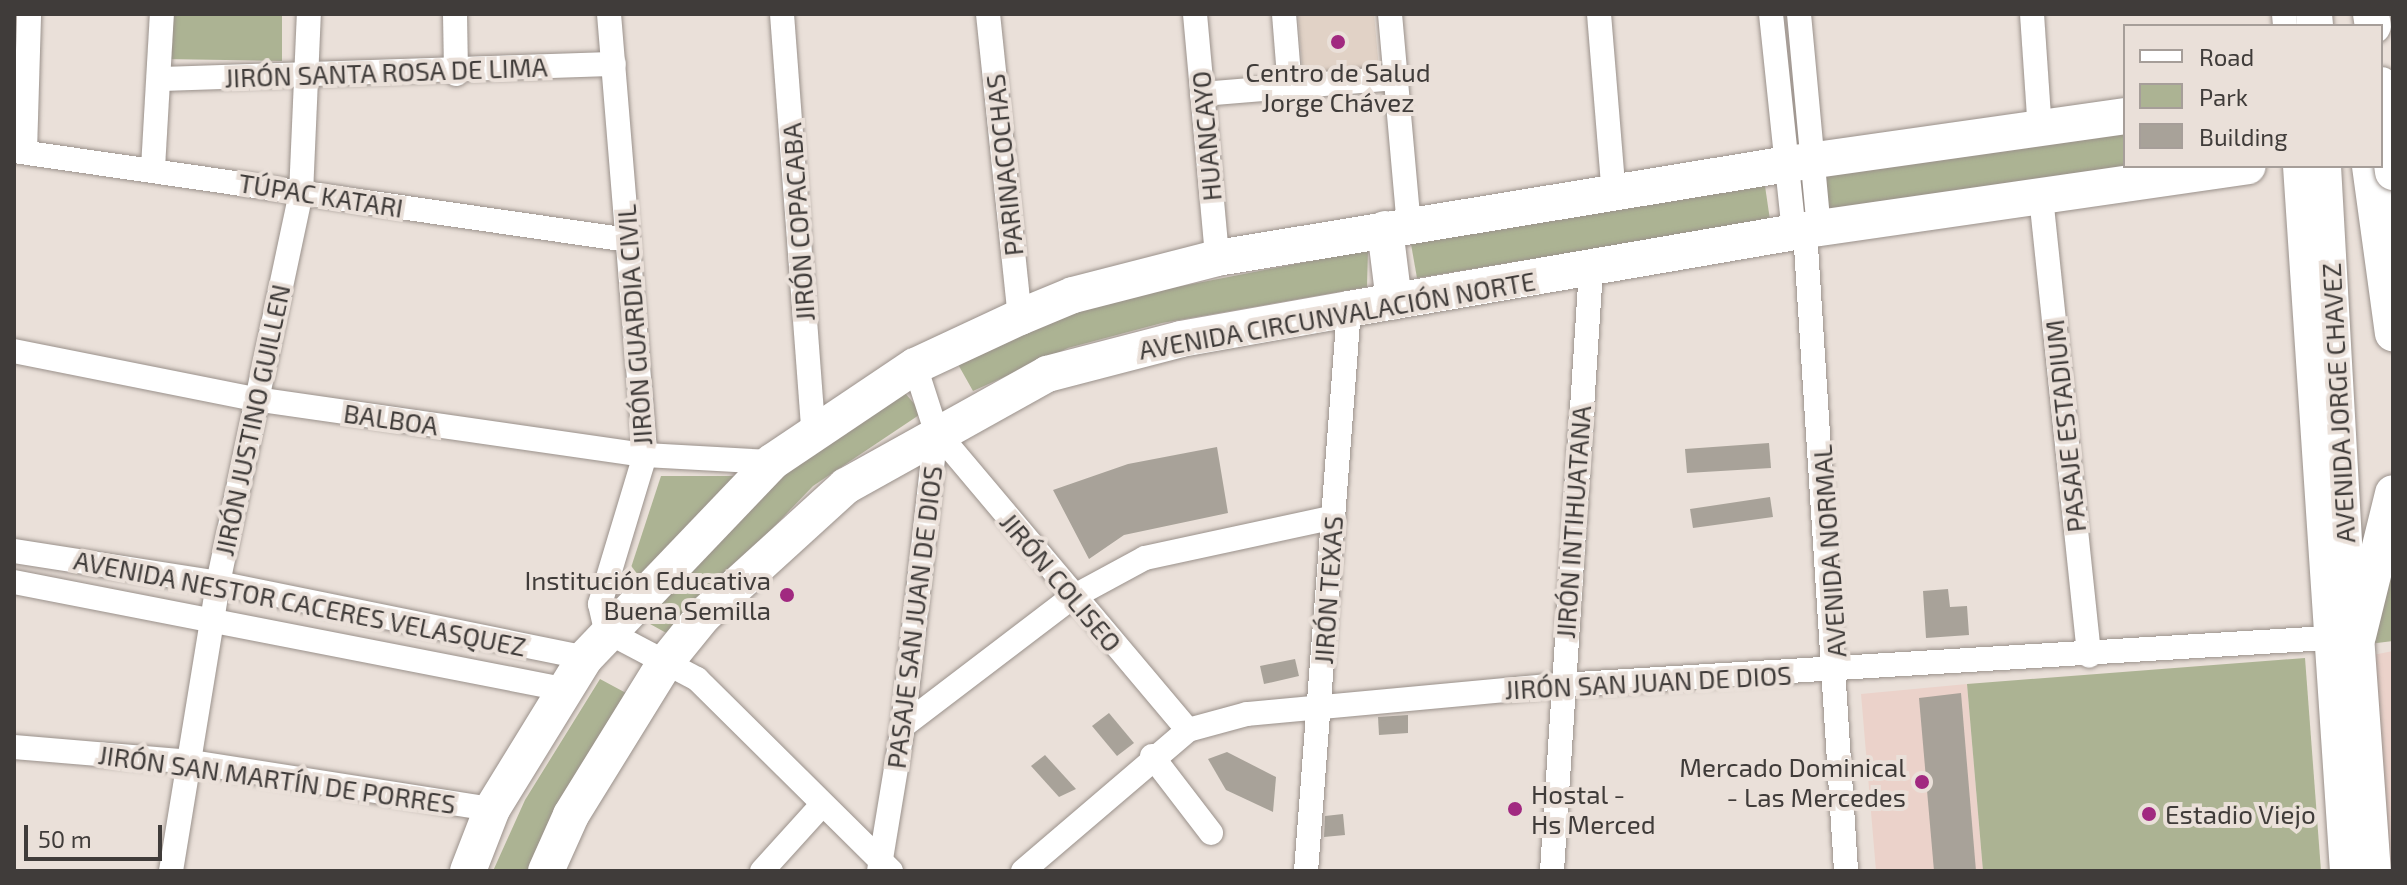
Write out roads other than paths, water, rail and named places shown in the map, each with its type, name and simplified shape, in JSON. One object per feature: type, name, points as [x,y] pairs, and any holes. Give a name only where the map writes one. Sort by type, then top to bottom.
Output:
[{"type":"highway","points":[[2383,100],[2393,172]]},
{"type":"highway","points":[[468,871],[492,809],[563,689],[595,644],[772,462],[813,430],[915,366],[1020,317],[1073,295],[1217,258],[1800,162],[2123,116]]},
{"type":"highway","name":"AVENIDA CIRCUNVALACIÓN NORTE","points":[[546,871],[571,815],[665,663],[703,616],[846,486],[936,431],[1047,374],[1181,339],[1394,301],[1591,270],[1806,231],[2235,168]]},
{"type":"highway","points":[[2370,168],[2393,333]]},
{"type":"highway","points":[[1394,301],[1397,227]]},
{"type":"highway","points":[[2343,637],[2393,493]]},
{"type":"main road","name":"AVENIDA JORGE CHAVEZ","points":[[2299,168],[2343,637],[2375,871]]},
{"type":"main road","name":"AVENIDA JORGE CHAVEZ","points":[[2325,168],[2348,578],[2343,637],[2346,871]]},
{"type":"street","points":[[19,151],[29,14]]},
{"type":"street","points":[[153,168],[162,14]]},
{"type":"street","name":"JIRÓN JUSTINO GUILLEN","points":[[171,871],[215,617],[218,583],[301,194],[309,14]]},
{"type":"street","points":[[455,14],[456,74]]},
{"type":"street","name":"JIRÓN GUARDIA CIVIL","points":[[595,644],[600,604],[645,455],[609,14]]},
{"type":"street","name":"JIRÓN COPACABA","points":[[782,14],[813,430]]},
{"type":"street","name":"PARINACOCHAS","points":[[988,14],[1020,317]]},
{"type":"street","name":"HUANCAYO","points":[[1195,14],[1217,258]]},
{"type":"street","points":[[1284,14],[1290,89]]},
{"type":"street","points":[[1390,14],[1396,78],[1397,227]]},
{"type":"street","points":[[1599,14],[1614,195]]},
{"type":"street","points":[[1771,14],[1800,162]]},
{"type":"street","points":[[1799,14],[1800,162]]},
{"type":"street","points":[[2032,14],[2040,130]]},
{"type":"street","name":"JIRÓN SANTA ROSA DE LIMA","points":[[159,79],[456,74],[614,64]]},
{"type":"street","points":[[1202,94],[1396,78]]},
{"type":"street","name":"TÚPAC KATARI","points":[[19,151],[153,168],[301,194],[628,240]]},
{"type":"street","name":"AVENIDA NORMAL","points":[[1800,162],[1838,672],[1846,871]]},
{"type":"street","name":"PASAJE ESTADIUM","points":[[2041,197],[2089,655]]},
{"type":"street","name":"JIRÓN INTIHUATANA","points":[[1552,871],[1561,685],[1591,270]]},
{"type":"street","name":"JIRÓN TEXAS","points":[[1306,871],[1349,309]]},
{"type":"street","name":"BALBOA","points":[[14,351],[255,399],[645,455],[772,462]]},
{"type":"street","name":"PASAJE SAN JUAN DE DIOS","points":[[884,867],[936,431],[915,366]]},
{"type":"street","name":"JIRÓN COLISEO","points":[[936,431],[1071,598],[1188,730]]},
{"type":"street","points":[[903,726],[1071,598],[1145,558],[1334,517]]},
{"type":"street","name":"AVENIDA NESTOR CACERES VELASQUEZ","points":[[14,551],[595,644],[665,663],[697,679],[884,867]]},
{"type":"street","name":"AVENIDA NESTOR CACERES VELASQUEZ","points":[[14,582],[215,617],[563,689]]},
{"type":"street","name":"JIRÓN SAN JUAN DE DIOS","points":[[1023,871],[1152,756],[1188,730],[1320,704],[1561,685],[1838,672],[2343,637]]},
{"type":"street","name":"JIRÓN SAN MARTÍN DE PORRES","points":[[14,747],[191,762],[492,809]]},
{"type":"street","points":[[1152,756],[1211,833]]},
{"type":"street","points":[[762,871],[821,806]]},
{"type":"place","name":"Centro de Salud Jorge Chávez","points":[[1338,42]]},
{"type":"place","name":"Institución Educativa Buena Semilla","points":[[787,595]]},
{"type":"place","name":"Mercado Dominical - Las Mercedes","points":[[1922,782]]},
{"type":"place","name":"Hostal - Hs Merced","points":[[1515,809]]},
{"type":"place","name":"Estadio Viejo","points":[[2149,814]]}]
